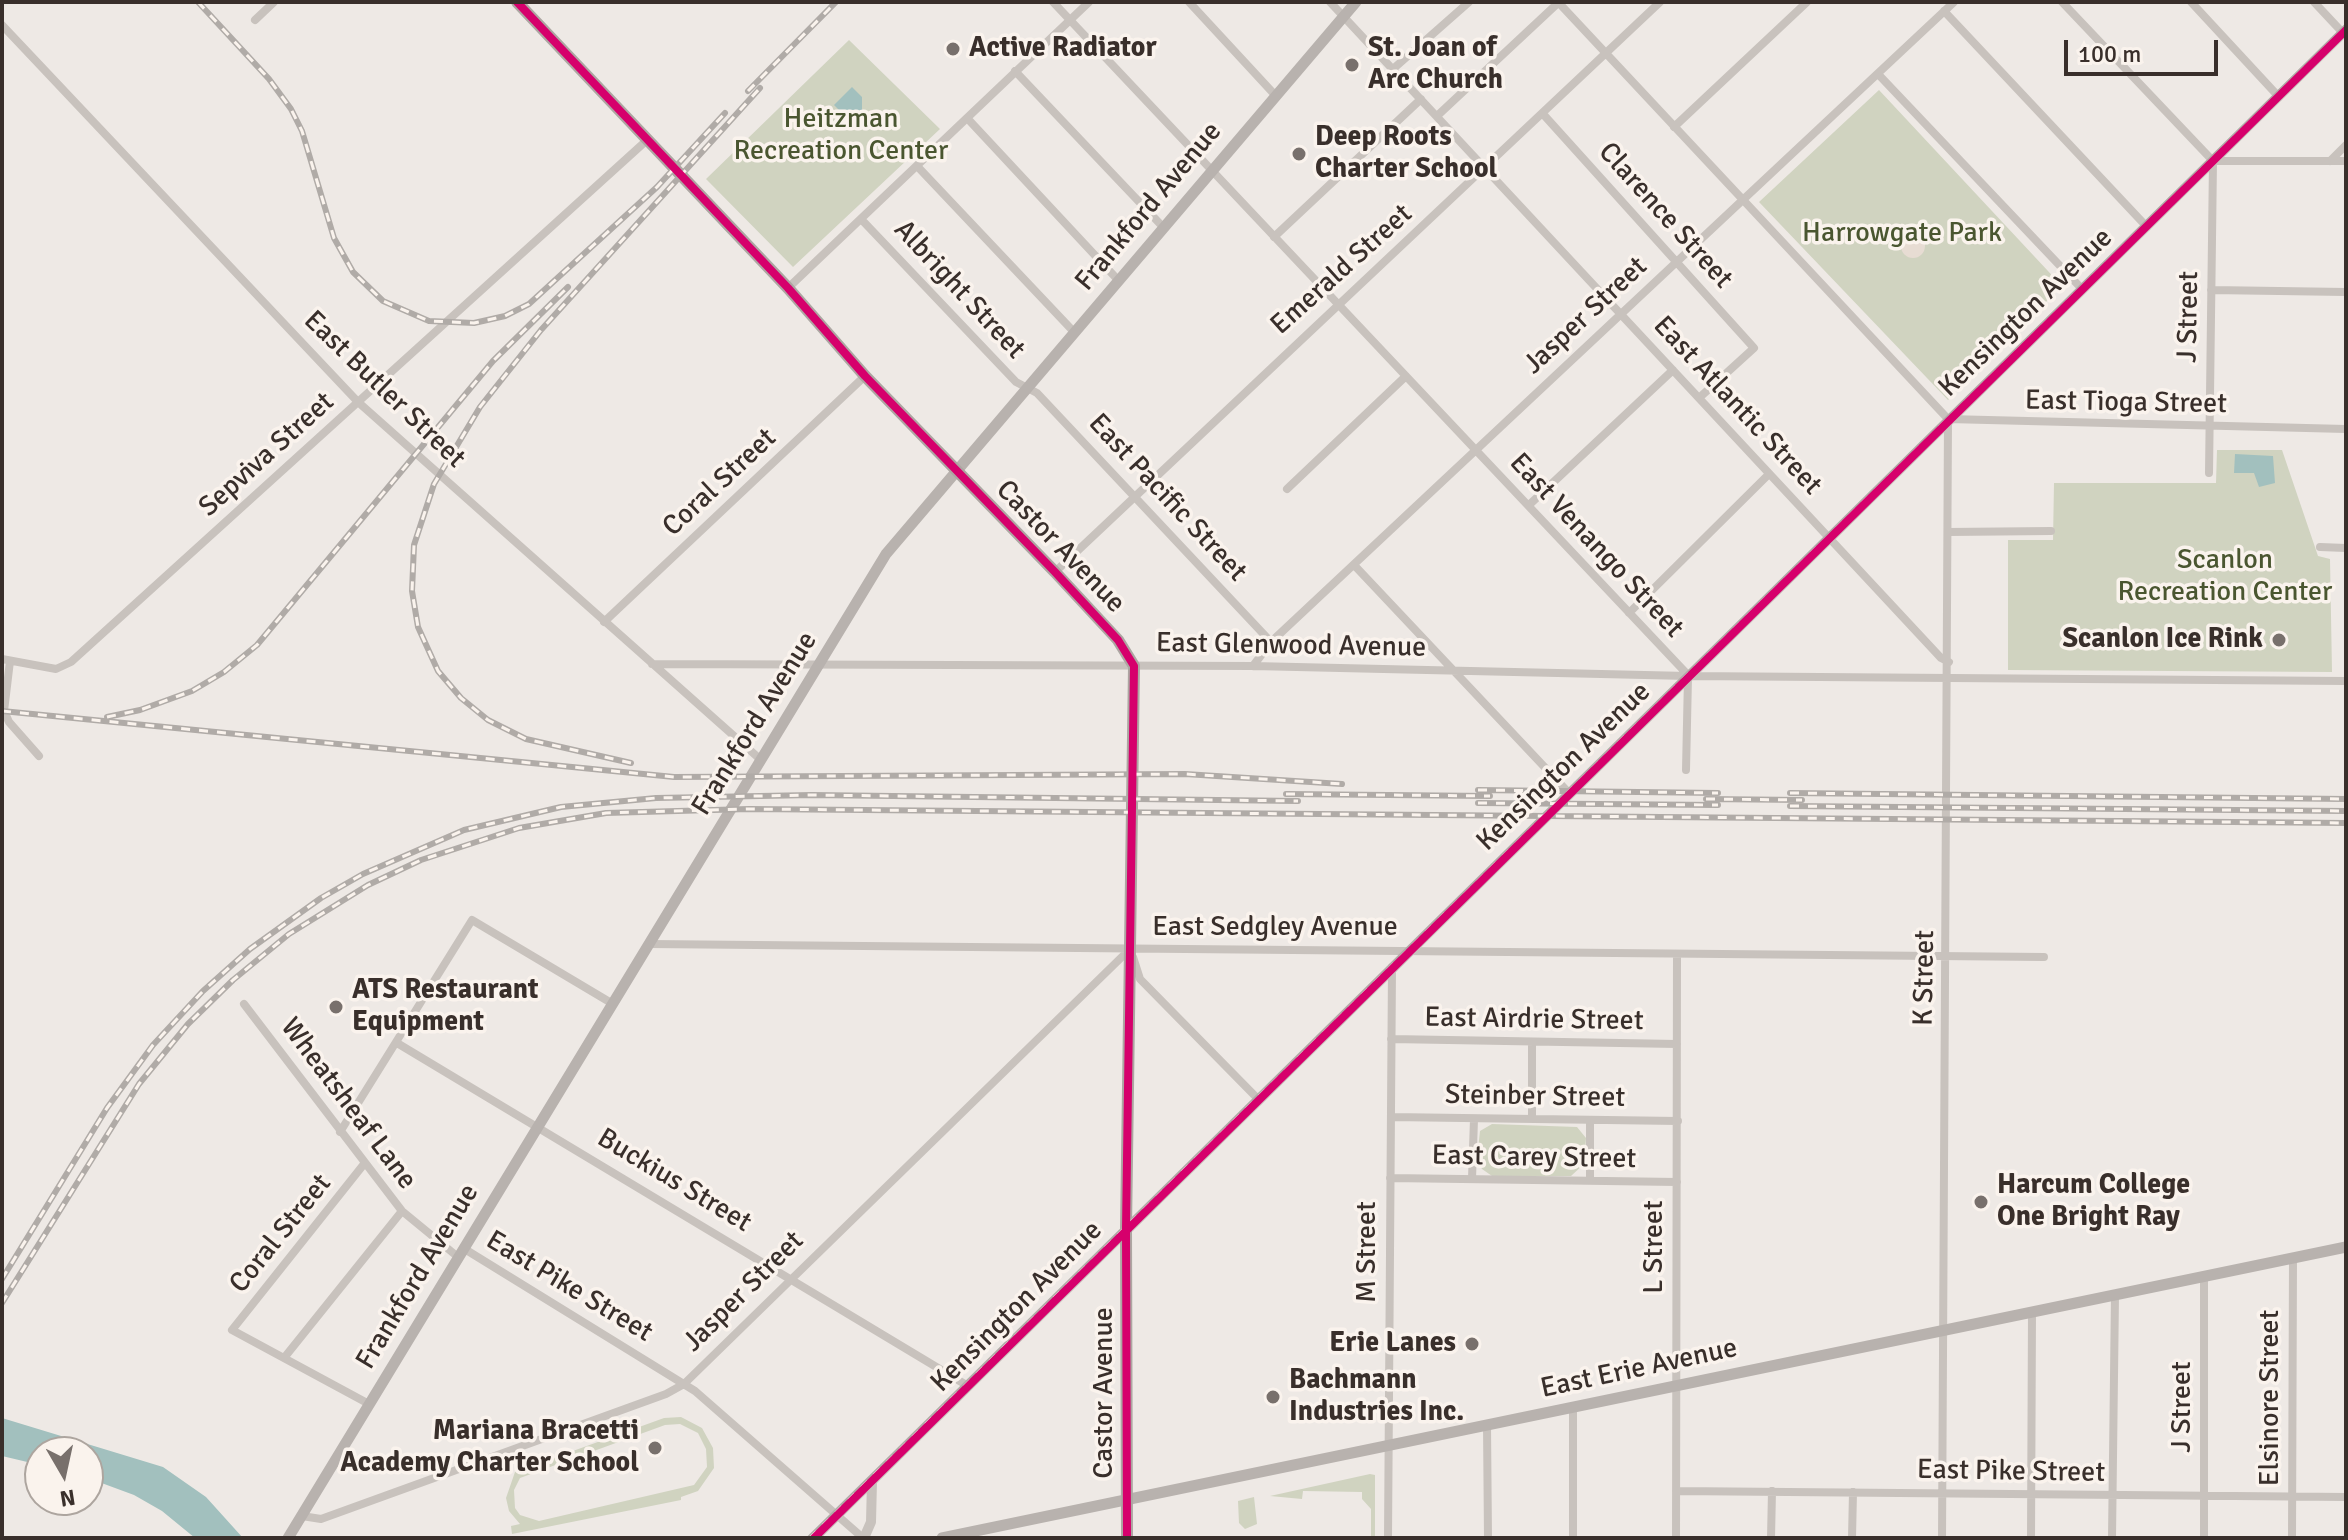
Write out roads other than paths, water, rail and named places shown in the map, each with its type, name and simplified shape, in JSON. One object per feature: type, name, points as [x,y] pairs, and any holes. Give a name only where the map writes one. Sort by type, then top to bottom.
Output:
[{"type":"main road","name":"Castor Avenue","points":[[517,2],[788,288],[865,376],[1055,572],[1118,640],[1134,666],[1126,1229],[1127,1538]]},
{"type":"main road","name":"Frankford Avenue","points":[[288,1538],[886,554],[1356,2]]},
{"type":"main road","name":"East Erie Avenue","points":[[942,1538],[2346,1247]]},
{"type":"street","points":[[255,20],[274,2]]},
{"type":"street","name":"East Venango Street","points":[[1053,2],[1688,676],[2346,681]]},
{"type":"street","points":[[788,288],[1089,2]]},
{"type":"street","points":[[1189,2],[1275,95]]},
{"type":"street","name":"East Atlantic Street","points":[[1330,2],[1941,658],[1949,662]]},
{"type":"street","points":[[1393,69],[1469,2]]},
{"type":"street","points":[[1437,116],[1559,2],[1948,419]]},
{"type":"street","name":"Emerald Street","points":[[1055,572],[1337,303],[1660,2]]},
{"type":"street","points":[[1674,127],[1807,2]]},
{"type":"street","name":"Jasper Street","points":[[1253,666],[1271,642],[1954,2]]},
{"type":"street","points":[[2062,2],[2213,161],[2346,161]]},
{"type":"street","points":[[2191,2],[2279,97]]},
{"type":"street","points":[[2314,2],[2345,32]]},
{"type":"street","points":[[1944,11],[2147,227]]},
{"type":"street","name":"East Butler Street","points":[[2,25],[358,402],[761,760]]},
{"type":"street","name":"Kensington Avenue","points":[[814,1538],[1948,419],[2345,32]]},
{"type":"street","points":[[1015,71],[1163,227]]},
{"type":"street","points":[[1878,74],[2082,289]]},
{"type":"street","points":[[1274,237],[1421,99]]},
{"type":"street","name":"Clarence Street","points":[[1543,114],[1754,348],[1699,398]]},
{"type":"street","points":[[967,118],[1118,280]]},
{"type":"street","name":"Sepviva Street","points":[[6,660],[56,669],[71,662],[646,141]]},
{"type":"street","points":[[2330,161],[2346,145]]},
{"type":"street","name":"J Street","points":[[2209,473],[2213,161]]},
{"type":"street","points":[[917,166],[1074,332]]},
{"type":"street","name":"Albright Street","points":[[861,219],[1016,382],[1029,386]]},
{"type":"street","points":[[2211,290],[2346,292]]},
{"type":"street","points":[[1529,505],[1673,370]]},
{"type":"street","name":"Coral Street","points":[[604,622],[865,376]]},
{"type":"street","points":[[1287,489],[1406,376]]},
{"type":"street","name":"East Pacific Street","points":[[1029,386],[1271,642]]},
{"type":"street","name":"East Tioga Street","points":[[1948,419],[2346,429]]},
{"type":"street","name":"K Street","points":[[1942,1538],[1948,419]]},
{"type":"street","points":[[1629,613],[1769,474]]},
{"type":"street","points":[[1948,532],[2051,531]]},
{"type":"street","points":[[2320,547],[2346,548]]},
{"type":"street","points":[[1355,566],[1569,793]]},
{"type":"street","points":[[6,660],[4,711],[9,722],[39,756]]},
{"type":"street","name":"East Glenwood Avenue","points":[[652,664],[1253,666],[1688,676]]},
{"type":"street","points":[[1686,770],[1688,676]]},
{"type":"street","points":[[340,1132],[472,920],[613,1004]]},
{"type":"street","name":"East Sedgley Avenue","points":[[649,944],[1410,950],[1677,956],[2044,957]]},
{"type":"street","points":[[1130,949],[1140,979],[1259,1100]]},
{"type":"street","name":"Jasper Street","points":[[302,1516],[321,1519],[666,1394],[684,1384],[791,1276],[1130,949]]},
{"type":"street","name":"L Street","points":[[1676,1538],[1677,956]]},
{"type":"street","name":"M Street","points":[[1388,1538],[1392,967]]},
{"type":"street","name":"Wheatsheaf Lane","points":[[244,1004],[402,1211],[460,1253]]},
{"type":"street","name":"East Airdrie Street","points":[[1391,1039],[1677,1044]]},
{"type":"street","points":[[1532,1042],[1532,1119]]},
{"type":"street","name":"Buckius Street","points":[[397,1043],[791,1276],[968,1386]]},
{"type":"street","name":"Steinber Street","points":[[1391,1117],[1678,1121]]},
{"type":"street","points":[[1472,1179],[1474,1119]]},
{"type":"street","points":[[1590,1120],[1590,1180]]},
{"type":"street","name":"Coral Street","points":[[284,1358],[232,1330],[364,1164]]},
{"type":"street","name":"East Carey Street","points":[[1390,1178],[1677,1182]]},
{"type":"street","points":[[369,1404],[284,1358],[402,1211]]},
{"type":"street","name":"East Pike Street","points":[[460,1253],[684,1384],[839,1514],[863,1538]]},
{"type":"street","name":"Elsinore Street","points":[[2292,1538],[2293,1258]]},
{"type":"street","name":"J Street","points":[[2204,1277],[2204,1538]]},
{"type":"street","points":[[2112,1538],[2115,1295]]},
{"type":"street","points":[[2031,1538],[2032,1312]]},
{"type":"street","points":[[1573,1408],[1573,1538]]},
{"type":"street","points":[[1487,1425],[1488,1538]]},
{"type":"street","points":[[863,1538],[871,1522],[872,1481]]},
{"type":"street","name":"East Pike Street","points":[[1676,1491],[2346,1497]]},
{"type":"street","points":[[1771,1538],[1772,1491]]},
{"type":"street","points":[[1852,1538],[1853,1492]]},
{"type":"water","points":[[852,87],[862,97],[862,110],[870,117],[859,130],[834,105]]},
{"type":"water","points":[[2235,454],[2273,456],[2275,483],[2259,487],[2254,473],[2234,473]]},
{"type":"water","points":[[2,1418],[61,1436],[24,1436],[24,1461],[2,1456]]},
{"type":"water","points":[[104,1449],[163,1467],[206,1497],[243,1538],[195,1538],[162,1511],[134,1495],[104,1484]]},
{"type":"railway","points":[[198,2],[269,79],[291,109],[302,131],[334,238],[353,272],[383,301],[429,321],[474,323],[505,316],[529,304],[657,187],[725,113]]},
{"type":"railway","points":[[748,91],[836,2]]},
{"type":"railway","points":[[810,1538],[2346,27]]},
{"type":"railway","points":[[631,763],[526,739],[488,720],[461,698],[438,671],[418,627],[412,591],[414,545],[434,484],[480,407],[541,330],[760,88]]},
{"type":"railway","points":[[107,717],[140,710],[192,691],[224,672],[257,645],[493,361],[568,287]]},
{"type":"railway","points":[[2,711],[674,777],[1185,774],[1342,784]]},
{"type":"railway","points":[[1478,790],[1718,793]]},
{"type":"railway","points":[[1790,793],[2346,799]]},
{"type":"railway","points":[[1286,794],[1490,796]]},
{"type":"railway","points":[[2,1279],[107,1108],[153,1045],[203,991],[250,949],[321,898],[363,874],[464,830],[561,807],[656,798],[812,795],[1298,801]]},
{"type":"railway","points":[[1706,799],[1802,800]]},
{"type":"railway","points":[[1478,803],[1718,805]]},
{"type":"railway","points":[[1790,806],[2346,811]]},
{"type":"railway","points":[[2,1303],[139,1084],[188,1024],[233,980],[289,934],[368,885],[421,860],[519,828],[606,813],[749,809],[2346,823]]},
{"type":"place","name":"Active Radiator","points":[[953,49]]},
{"type":"place","name":"St. Joan of Arc Church","points":[[1352,65]]},
{"type":"place","name":"Deep Roots Charter School","points":[[1299,154]]},
{"type":"place","name":"Scanlon Ice Rink","points":[[2279,640]]},
{"type":"place","name":"ATS Restaurant Equipment","points":[[336,1007]]},
{"type":"place","name":"Harcum College One Bright Ray","points":[[1981,1202]]},
{"type":"place","name":"Erie Lanes","points":[[1472,1344]]},
{"type":"place","name":"Bachmann Industries Inc.","points":[[1273,1397]]},
{"type":"place","name":"Mariana Bracetti Academy Charter School","points":[[655,1448]]},
{"type":"park label","name":"Heitzman Recreation Center","points":[[841,136]]},
{"type":"park label","name":"Harrowgate Park","points":[[1902,234]]},
{"type":"park label","name":"Scanlon Recreation Center","points":[[2225,577]]}]
